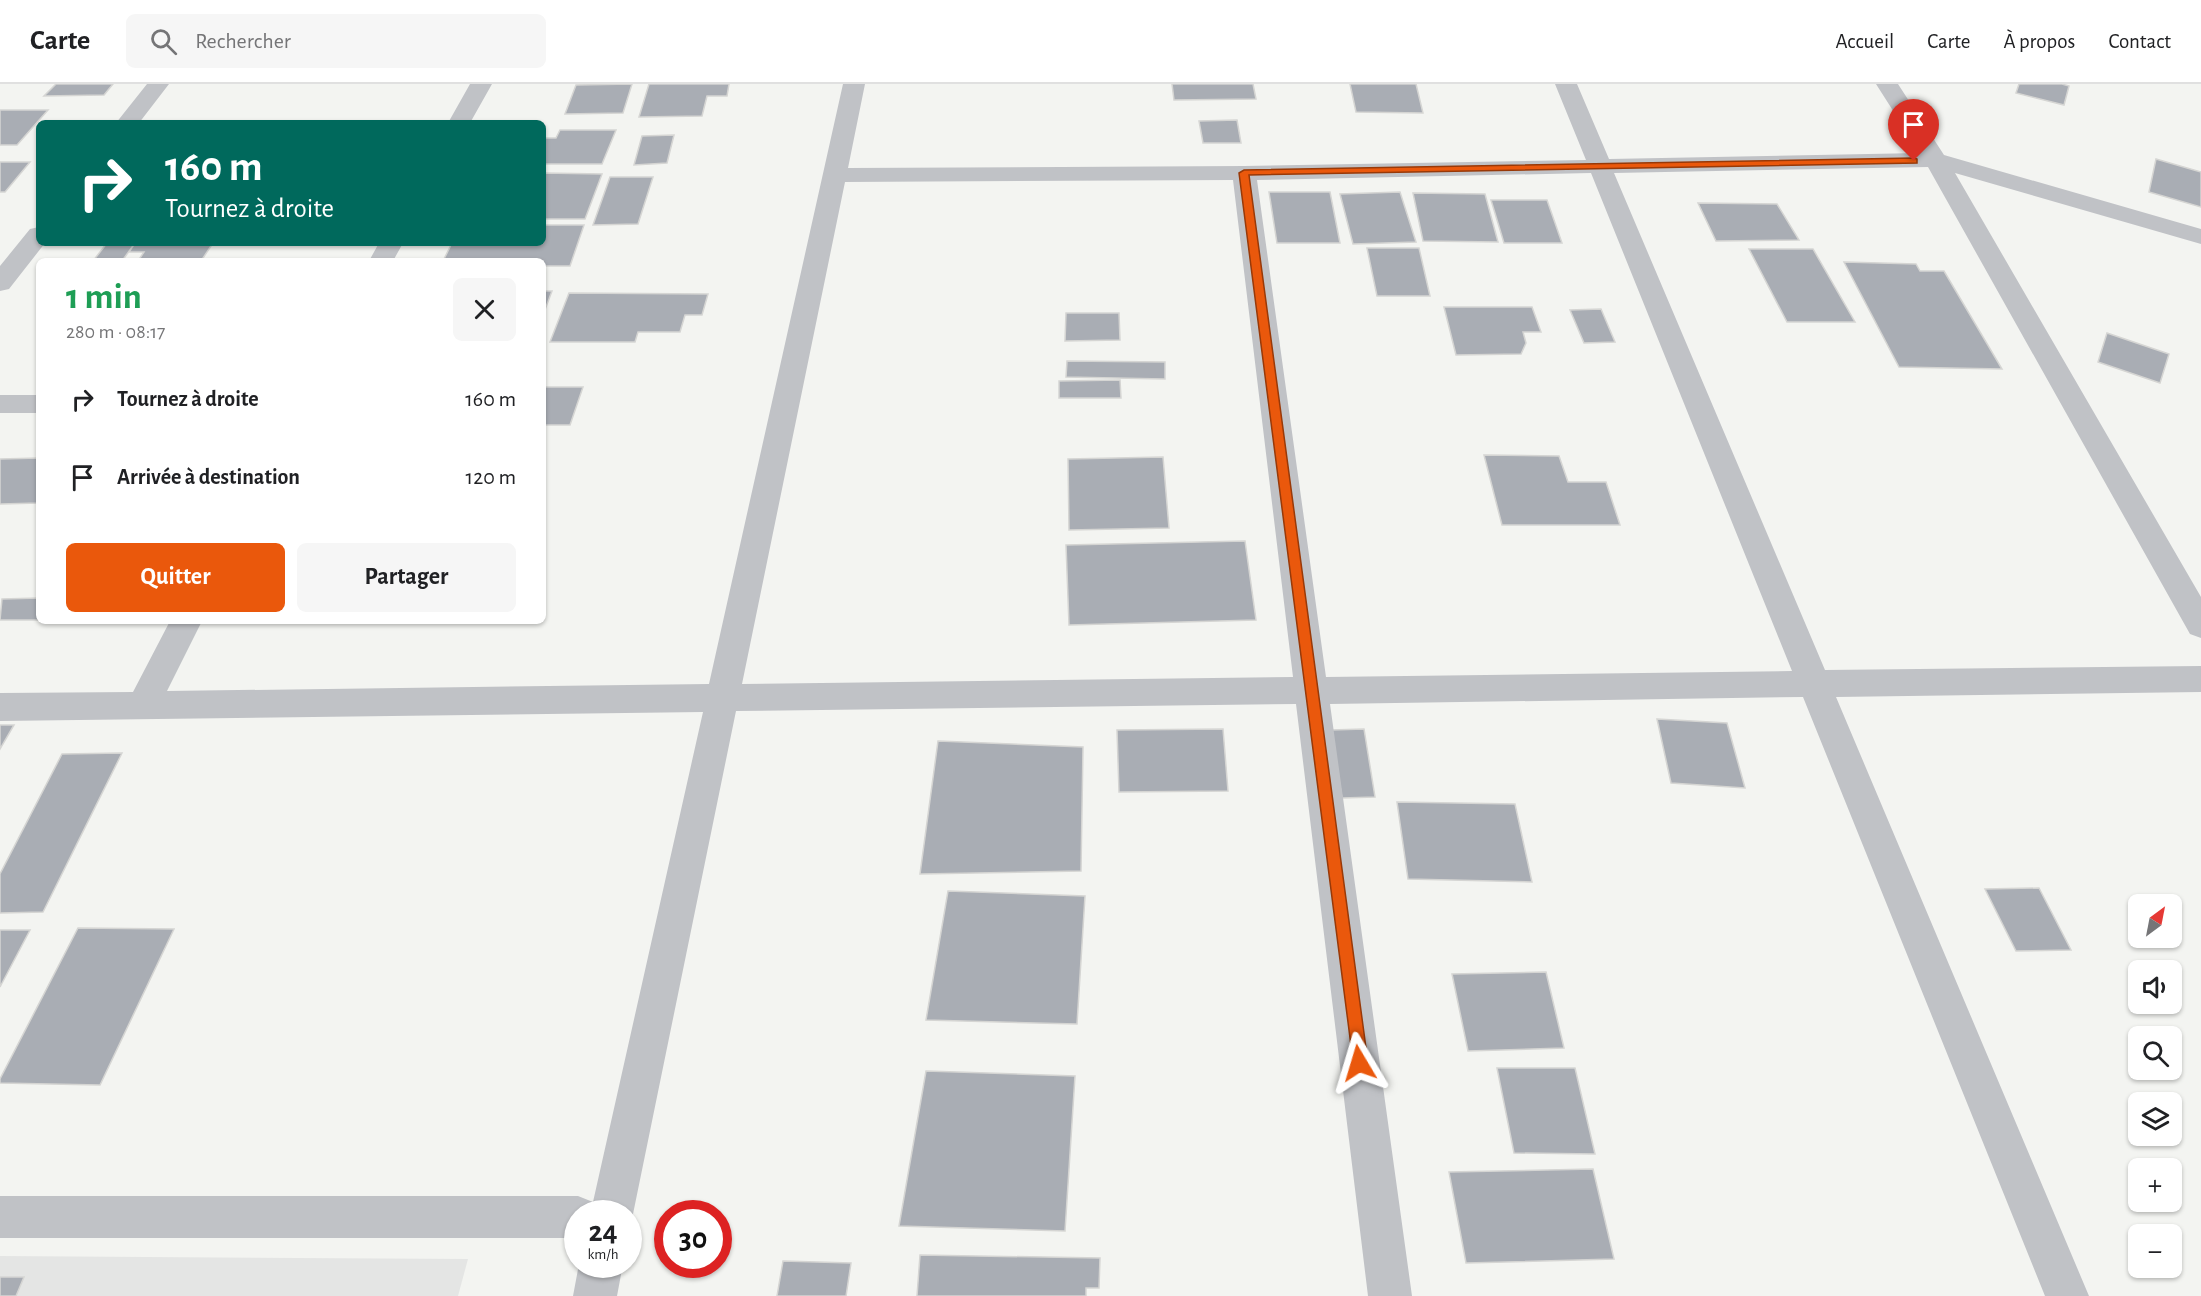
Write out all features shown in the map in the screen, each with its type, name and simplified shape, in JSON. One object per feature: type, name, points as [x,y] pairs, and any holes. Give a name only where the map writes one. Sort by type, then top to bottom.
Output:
[{"type":"street","points":[[129,120],[158,84]]},
{"type":"street","points":[[461,120],[481,84]]},
{"type":"street","points":[[615,1200],[854,84]]},
{"type":"street","points":[[1566,84],[2067,1296]]},
{"type":"street","points":[[1887,84],[1936,160],[2201,625]]},
{"type":"street","points":[[834,175],[1244,173],[1936,160],[2201,237]]},
{"type":"street","points":[[1244,173],[1390,1296]]},
{"type":"street","points":[[0,283],[36,238]]},
{"type":"street","points":[[0,404],[36,404]]},
{"type":"street","points":[[143,705],[184,624]]},
{"type":"street","points":[[0,707],[2201,679]]},
{"type":"street","points":[[0,1217],[564,1218]]},
{"type":"street","points":[[595,1296],[598,1278]]},
{"type":"shaded area","points":[[0,1256],[468,1259],[458,1296],[0,1296]]},
{"type":"building","points":[[56,84],[113,84],[104,95],[44,96]]},
{"type":"building","points":[[632,84],[623,113],[565,114],[576,85]]},
{"type":"building","points":[[649,84],[729,84],[727,96],[707,96],[702,116],[639,117]]},
{"type":"building","points":[[1172,84],[1253,84],[1256,99],[1174,100]]},
{"type":"building","points":[[1350,84],[1416,84],[1423,113],[1356,112]]},
{"type":"building","points":[[2019,84],[2069,86],[2064,105],[2016,93]]},
{"type":"building","points":[[0,110],[48,110],[39,120],[36,120],[36,124],[17,145],[0,145]]},
{"type":"building","points":[[1237,120],[1241,143],[1203,143],[1199,121]]},
{"type":"building","points":[[560,130],[616,130],[602,164],[546,164],[546,138],[556,138]]},
{"type":"building","points":[[674,135],[667,163],[634,165],[642,136]]},
{"type":"building","points":[[2156,159],[2201,172],[2201,207],[2149,192]]},
{"type":"building","points":[[0,162],[30,162],[5,192],[0,192]]},
{"type":"building","points":[[546,173],[602,174],[585,219],[546,219]]},
{"type":"building","points":[[610,177],[653,177],[638,224],[593,225]]},
{"type":"building","points":[[1269,192],[1330,192],[1340,243],[1277,243]]},
{"type":"building","points":[[1400,192],[1416,242],[1353,244],[1340,194]]},
{"type":"building","points":[[1413,193],[1485,194],[1498,242],[1423,241]]},
{"type":"building","points":[[1491,200],[1547,200],[1562,243],[1504,243]]},
{"type":"building","points":[[1698,203],[1777,204],[1799,240],[1716,241]]},
{"type":"building","points":[[546,225],[584,225],[570,266],[546,266],[546,258],[444,258],[450,246],[546,246]]},
{"type":"building","points":[[105,246],[133,246],[124,258],[95,258]]},
{"type":"building","points":[[133,246],[211,246],[203,258],[140,258],[144,252],[129,252]]},
{"type":"building","points":[[1367,248],[1419,248],[1430,296],[1377,296]]},
{"type":"building","points":[[1749,249],[1813,249],[1855,322],[1787,322]]},
{"type":"building","points":[[1844,262],[1916,264],[1920,271],[1944,271],[2002,369],[1899,367]]},
{"type":"building","points":[[546,291],[552,291],[546,307]]},
{"type":"building","points":[[569,293],[708,294],[702,315],[685,315],[680,332],[638,332],[635,342],[550,342]]},
{"type":"building","points":[[1444,307],[1532,307],[1541,332],[1523,332],[1526,343],[1521,354],[1456,355]]},
{"type":"building","points":[[1601,309],[1615,342],[1584,343],[1570,310]]},
{"type":"building","points":[[1066,313],[1119,313],[1120,340],[1065,341]]},
{"type":"building","points":[[2107,333],[2169,354],[2160,383],[2098,362]]},
{"type":"building","points":[[1067,361],[1165,362],[1165,379],[1066,377]]},
{"type":"building","points":[[1120,380],[1121,398],[1059,398],[1059,381]]},
{"type":"building","points":[[546,387],[583,387],[570,425],[546,425]]},
{"type":"building","points":[[1484,455],[1559,456],[1568,482],[1606,482],[1620,525],[1502,525]]},
{"type":"building","points":[[1163,457],[1169,528],[1069,530],[1068,459]]},
{"type":"building","points":[[36,458],[36,503],[0,504],[0,459]]},
{"type":"building","points":[[1245,541],[1256,620],[1069,625],[1066,545]]},
{"type":"building","points":[[36,598],[36,620],[0,620],[2,599]]},
{"type":"building","points":[[1657,719],[1727,723],[1745,788],[1671,783]]},
{"type":"building","points":[[0,725],[14,725],[0,749]]},
{"type":"building","points":[[1223,729],[1228,791],[1119,792],[1117,730]]},
{"type":"building","points":[[1364,729],[1375,797],[1342,798],[1331,730]]},
{"type":"building","points":[[938,741],[1083,747],[1081,871],[920,874]]},
{"type":"building","points":[[122,753],[43,912],[0,913],[0,874],[62,754]]},
{"type":"building","points":[[1397,802],[1515,804],[1532,882],[1408,879]]},
{"type":"building","points":[[2039,888],[2071,950],[2016,951],[1985,889]]},
{"type":"building","points":[[948,891],[1085,896],[1077,1024],[926,1020]]},
{"type":"building","points":[[78,928],[174,929],[100,1085],[0,1083],[0,1079]]},
{"type":"building","points":[[0,930],[30,930],[0,987]]},
{"type":"building","points":[[1546,972],[1564,1048],[1468,1051],[1452,974]]},
{"type":"building","points":[[1497,1068],[1575,1068],[1595,1154],[1514,1153]]},
{"type":"building","points":[[926,1071],[1075,1076],[1065,1231],[899,1226]]},
{"type":"building","points":[[1593,1169],[1614,1259],[1466,1263],[1449,1172]]},
{"type":"building","points":[[920,1255],[1100,1258],[1099,1288],[1086,1288],[1086,1296],[917,1296]]},
{"type":"building","points":[[783,1261],[851,1263],[846,1296],[777,1296]]},
{"type":"building","points":[[0,1277],[24,1277],[16,1296],[0,1296]]},
{"type":"route","points":[[1359,1063],[1244,173],[1914,161]]}]
